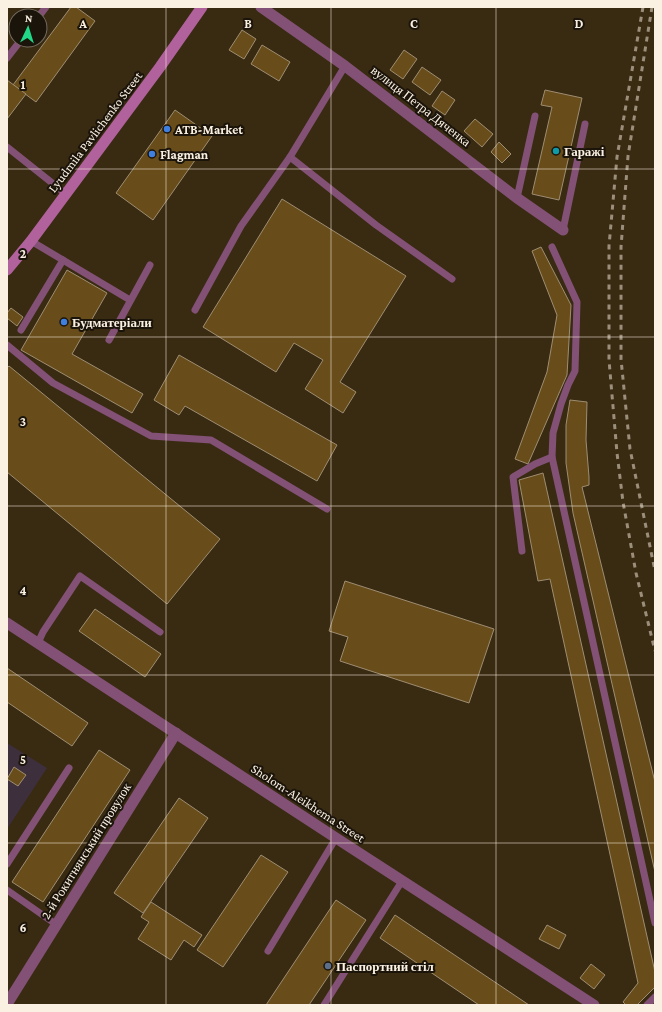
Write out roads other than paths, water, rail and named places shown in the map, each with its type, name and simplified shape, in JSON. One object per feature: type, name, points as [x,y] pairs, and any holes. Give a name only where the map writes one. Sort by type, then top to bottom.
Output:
[{"type":"main road","name":"Lyudmila Pavlichenko Street","points":[[7,270],[66,194],[160,67],[202,7]]},
{"type":"street","name":"вулиця Петра Дяченка","points":[[261,7],[345,66],[517,198],[563,230]]},
{"type":"street","name":"Sholom-Aleikhema Street","points":[[7,623],[594,1005]]},
{"type":"street","name":"2-й Рокитнянський провулок","points":[[7,1004],[176,733]]},
{"type":"lane","points":[[7,58],[15,48]]},
{"type":"lane","points":[[195,310],[241,226],[290,157],[345,66]]},
{"type":"lane","points":[[517,198],[535,116]]},
{"type":"lane","points":[[563,230],[585,124]]},
{"type":"lane","points":[[7,147],[66,194]]},
{"type":"lane","points":[[290,157],[376,225],[452,279]]},
{"type":"lane","points":[[31,241],[130,300]]},
{"type":"lane","points":[[552,247],[577,302],[575,371],[561,404],[553,433],[552,456],[655,923]]},
{"type":"lane","points":[[21,330],[63,260]]},
{"type":"lane","points":[[109,340],[150,265]]},
{"type":"lane","points":[[7,345],[53,382],[151,436],[211,440],[327,509]]},
{"type":"lane","points":[[522,551],[513,477],[552,456]]},
{"type":"lane","points":[[38,643],[80,576],[160,632]]},
{"type":"lane","points":[[7,864],[69,768]]},
{"type":"lane","points":[[268,951],[336,838]]},
{"type":"lane","points":[[324,1005],[402,881]]},
{"type":"lane","points":[[7,890],[57,924]]},
{"type":"lane","points":[[648,1005],[655,997]]},
{"type":"railway","points":[[643,7],[617,157],[609,246],[609,360],[623,502],[636,573],[655,651]]},
{"type":"railway","points":[[652,7],[628,156],[621,247],[621,359],[630,449],[655,571]]},
{"type":"place","name":"ATB-Market","points":[[167,129]]},
{"type":"place","name":"Гаражі","points":[[556,151]]},
{"type":"place","name":"Flagman","points":[[152,154]]},
{"type":"place","name":"Будматеріали","points":[[64,322]]},
{"type":"place","name":"Паспортний стіл","points":[[328,966]]}]
